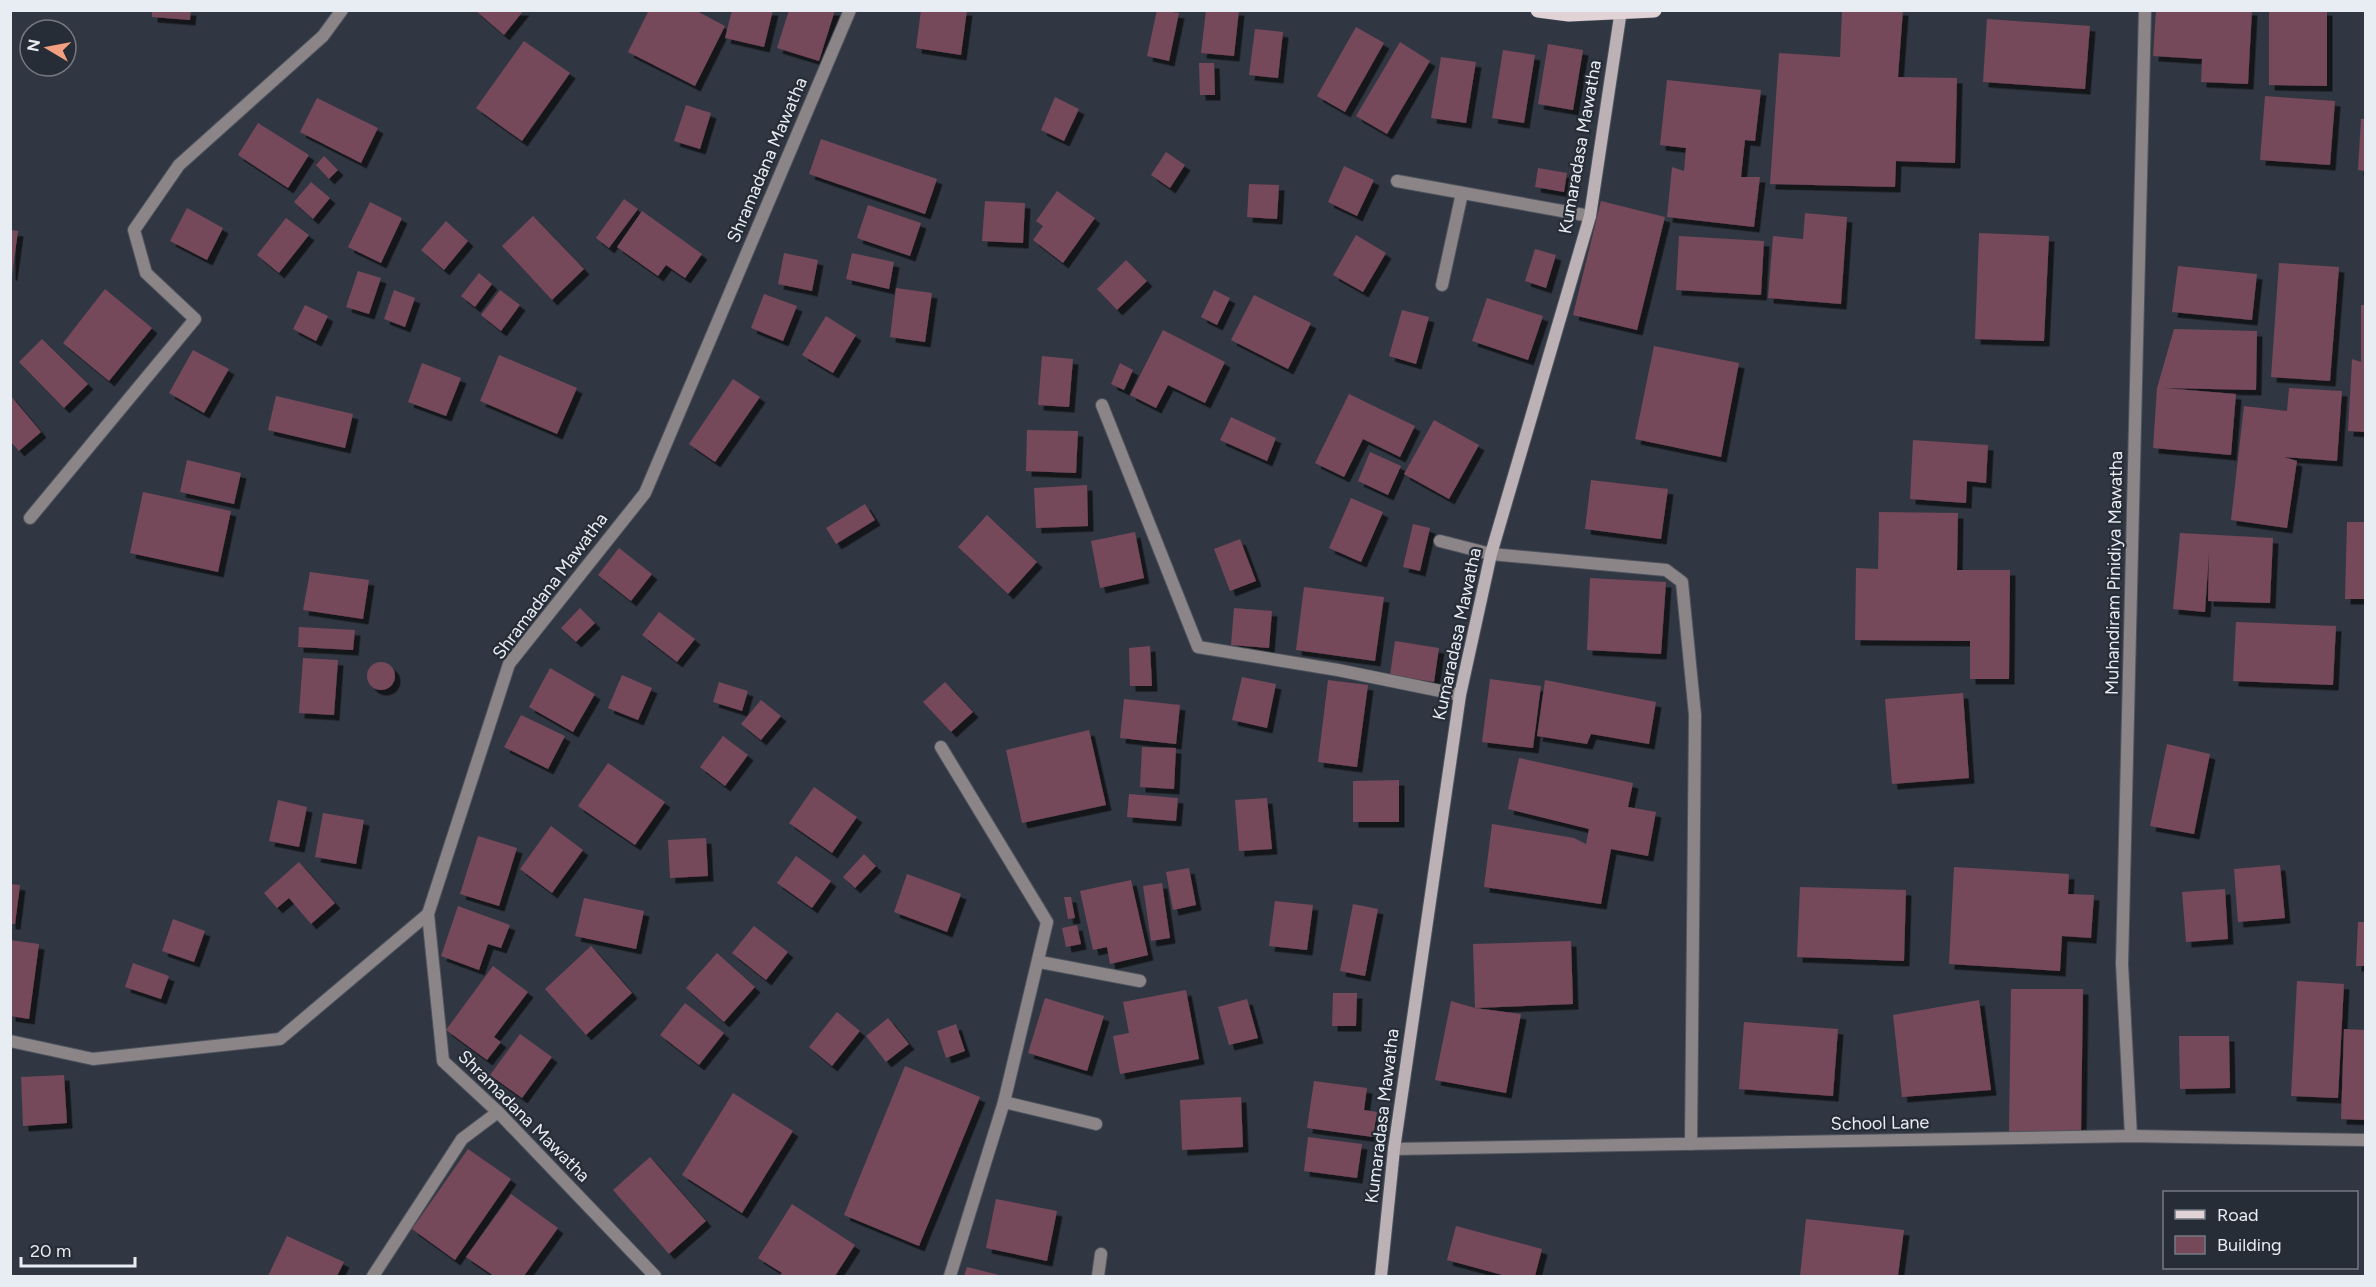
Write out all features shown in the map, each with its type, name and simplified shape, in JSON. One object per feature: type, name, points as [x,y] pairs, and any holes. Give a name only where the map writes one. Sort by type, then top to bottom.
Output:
[{"type":"main road","points":[[1538,10],[1569,12],[1654,10]]},
{"type":"main road","name":"Kumaradasa Mawatha","points":[[1381,1276],[1395,1149],[1460,694],[1491,554],[1590,216],[1621,12]]},
{"type":"street","points":[[30,518],[195,319],[146,273],[134,230],[179,165],[323,36],[342,10]]},
{"type":"street","name":"Shramadana Mawatha","points":[[655,1276],[498,1112],[442,1061],[428,914],[509,664],[645,493],[850,10]]},
{"type":"street","name":"Muhandiram Pinidiya Mawatha","points":[[2131,1136],[2122,964],[2145,10]]},
{"type":"street","points":[[1396,181],[1590,216]]},
{"type":"street","points":[[1442,285],[1462,193]]},
{"type":"street","points":[[1102,405],[1198,647],[1338,670],[1460,694]]},
{"type":"street","points":[[1440,541],[1491,554],[1666,570],[1682,582],[1695,715],[1690,1144]]},
{"type":"street","points":[[941,747],[1047,922],[1040,962],[1004,1102],[950,1276]]},
{"type":"street","points":[[10,1041],[93,1059],[280,1039],[428,914]]},
{"type":"street","points":[[1040,962],[1140,981]]},
{"type":"street","points":[[1004,1102],[1096,1124]]},
{"type":"street","points":[[373,1276],[462,1139],[498,1112]]},
{"type":"street","name":"School Lane","points":[[1395,1149],[2131,1136],[2366,1140]]},
{"type":"street","points":[[1098,1276],[1101,1254]]},
{"type":"building","points":[[152,10],[191,10],[190,20],[152,17]]},
{"type":"building","points":[[475,10],[524,10],[504,35]]},
{"type":"building","points":[[649,10],[695,10],[725,26],[695,86],[628,52]]},
{"type":"building","points":[[732,10],[773,10],[764,47],[725,38]]},
{"type":"building","points":[[789,10],[835,10],[819,61],[777,48]]},
{"type":"building","points":[[921,10],[967,10],[961,55],[916,48]]},
{"type":"building","points":[[1157,10],[1179,13],[1169,61],[1147,56]]},
{"type":"building","points":[[1206,10],[1239,10],[1234,56],[1201,53]]},
{"type":"building","points":[[1842,10],[1903,10],[1898,77],[1957,78],[1955,163],[1896,161],[1895,187],[1770,184],[1779,53],[1840,57]]},
{"type":"building","points":[[2156,10],[2252,10],[2248,84],[2201,82],[2202,59],[2153,56]]},
{"type":"building","points":[[2269,10],[2327,10],[2327,86],[2269,85]]},
{"type":"building","points":[[1987,19],[2090,26],[2085,89],[1983,82]]},
{"type":"building","points":[[1356,27],[1384,43],[1345,112],[1317,96]]},
{"type":"building","points":[[1255,29],[1283,32],[1278,78],[1249,75]]},
{"type":"building","points":[[524,41],[570,73],[522,141],[476,108]]},
{"type":"building","points":[[1400,42],[1430,61],[1387,134],[1356,116]]},
{"type":"building","points":[[1548,44],[1583,50],[1573,110],[1538,104]]},
{"type":"building","points":[[1503,50],[1535,55],[1524,123],[1492,118]]},
{"type":"building","points":[[1441,57],[1476,62],[1466,123],[1431,118]]},
{"type":"building","points":[[1199,63],[1214,63],[1215,95],[1200,95]]},
{"type":"building","points":[[1667,80],[1761,90],[1755,141],[1745,140],[1741,177],[1760,177],[1754,227],[1667,217],[1672,167],[1684,171],[1686,148],[1660,145]]},
{"type":"building","points":[[2265,96],[2335,101],[2330,165],[2260,160]]},
{"type":"building","points":[[1055,97],[1079,109],[1064,141],[1041,130]]},
{"type":"building","points":[[317,98],[378,128],[361,163],[300,132]]},
{"type":"building","points":[[686,105],[711,113],[700,149],[674,141]]},
{"type":"building","points":[[2361,119],[2366,119],[2366,171],[2358,170]]},
{"type":"building","points":[[258,123],[309,155],[288,188],[238,155]]},
{"type":"building","points":[[821,139],[937,179],[925,214],[809,174]]},
{"type":"building","points":[[1166,152],[1185,165],[1170,188],[1151,175]]},
{"type":"building","points":[[324,156],[338,170],[329,179],[316,165]]},
{"type":"building","points":[[1344,166],[1374,180],[1357,216],[1328,202]]},
{"type":"building","points":[[1538,168],[1567,173],[1564,192],[1535,187]]},
{"type":"building","points":[[311,182],[330,198],[313,219],[294,202]]},
{"type":"building","points":[[1249,184],[1279,185],[1277,219],[1247,217]]},
{"type":"building","points":[[1057,191],[1095,218],[1063,263],[1033,240],[1043,226],[1036,221]]},
{"type":"building","points":[[624,199],[638,209],[609,248],[596,238]]},
{"type":"building","points":[[985,201],[1025,203],[1023,243],[982,241]]},
{"type":"building","points":[[1601,201],[1665,217],[1637,330],[1573,315]]},
{"type":"building","points":[[370,202],[402,218],[381,263],[348,247]]},
{"type":"building","points":[[868,205],[921,223],[910,256],[857,238]]},
{"type":"building","points":[[187,208],[223,228],[207,260],[170,241]]},
{"type":"building","points":[[642,211],[702,254],[685,278],[666,265],[658,276],[617,247]]},
{"type":"building","points":[[1805,213],[1847,217],[1841,304],[1768,298],[1773,236],[1803,239]]},
{"type":"building","points":[[533,216],[584,269],[552,300],[502,246]]},
{"type":"building","points":[[286,218],[309,235],[279,273],[257,255]]},
{"type":"building","points":[[446,221],[468,241],[444,270],[421,250]]},
{"type":"building","points":[[10,230],[18,231],[12,275],[10,275]]},
{"type":"building","points":[[1979,233],[2049,236],[2044,341],[1975,339]]},
{"type":"building","points":[[1356,235],[1386,253],[1363,292],[1333,275]]},
{"type":"building","points":[[1679,236],[1764,241],[1761,295],[1676,290]]},
{"type":"building","points":[[1535,249],[1556,255],[1546,288],[1525,281]]},
{"type":"building","points":[[784,253],[818,260],[812,291],[778,284]]},
{"type":"building","points":[[852,253],[894,262],[889,289],[846,279]]},
{"type":"building","points":[[1126,260],[1147,281],[1117,310],[1097,289]]},
{"type":"building","points":[[2279,263],[2339,267],[2330,381],[2271,377]]},
{"type":"building","points":[[2178,266],[2257,274],[2252,320],[2172,312]]},
{"type":"building","points":[[358,271],[381,278],[369,314],[346,307]]},
{"type":"building","points":[[479,273],[492,284],[475,307],[461,296]]},
{"type":"building","points":[[896,288],[932,293],[925,342],[890,337]]},
{"type":"building","points":[[105,289],[152,328],[109,381],[63,343]]},
{"type":"building","points":[[394,290],[415,298],[405,327],[384,319]]},
{"type":"building","points":[[500,290],[520,305],[501,331],[481,315]]},
{"type":"building","points":[[1214,290],[1230,298],[1217,325],[1201,317]]},
{"type":"building","points":[[764,294],[797,306],[783,341],[751,328]]},
{"type":"building","points":[[1254,295],[1311,323],[1288,369],[1231,340]]},
{"type":"building","points":[[1487,298],[1543,316],[1528,360],[1472,341]]},
{"type":"building","points":[[305,305],[328,316],[316,341],[293,329]]},
{"type":"building","points":[[2361,305],[2366,305],[2366,432],[2348,431],[2352,359],[2361,362]]},
{"type":"building","points":[[1402,310],[1429,317],[1416,364],[1389,356]]},
{"type":"building","points":[[826,316],[856,335],[833,373],[802,355]]},
{"type":"building","points":[[2174,329],[2257,331],[2256,390],[2164,388],[2236,394],[2231,455],[2153,448],[2157,388]]},
{"type":"building","points":[[1163,330],[1225,362],[1205,403],[1168,385],[1156,408],[1130,395]]},
{"type":"building","points":[[42,339],[88,384],[64,408],[19,362]]},
{"type":"building","points":[[1654,346],[1739,363],[1721,457],[1635,439]]},
{"type":"building","points":[[193,350],[229,369],[204,413],[169,393]]},
{"type":"building","points":[[499,355],[577,388],[557,434],[480,401]]},
{"type":"building","points":[[1042,356],[1073,359],[1069,407],[1038,405]]},
{"type":"building","points":[[422,363],[461,378],[446,416],[408,402]]},
{"type":"building","points":[[1120,363],[1133,370],[1124,390],[1111,384]]},
{"type":"building","points":[[733,379],[760,397],[715,462],[689,444]]},
{"type":"building","points":[[2289,388],[2342,391],[2337,461],[2284,457],[2297,461],[2287,528],[2231,520],[2244,406],[2287,411]]},
{"type":"building","points":[[1349,394],[1415,426],[1400,457],[1363,439],[1344,477],[1315,463]]},
{"type":"building","points":[[10,395],[41,432],[19,451],[10,441]]},
{"type":"building","points":[[276,396],[353,414],[345,448],[268,430]]},
{"type":"building","points":[[1231,417],[1276,438],[1267,461],[1220,440]]},
{"type":"building","points":[[1434,420],[1479,445],[1449,499],[1404,474]]},
{"type":"building","points":[[1027,430],[1078,431],[1076,473],[1026,471]]},
{"type":"building","points":[[1913,440],[1988,445],[1986,483],[1967,481],[1966,503],[1910,499]]},
{"type":"building","points":[[1370,452],[1401,466],[1388,495],[1358,481]]},
{"type":"building","points":[[187,460],[241,473],[234,504],[180,492]]},
{"type":"building","points":[[1591,480],[1668,489],[1661,539],[1585,529]]},
{"type":"building","points":[[1087,485],[1088,526],[1036,528],[1034,488]]},
{"type":"building","points":[[143,492],[231,511],[218,572],[130,553]]},
{"type":"building","points":[[1351,498],[1383,512],[1361,562],[1329,548]]},
{"type":"building","points":[[865,504],[875,520],[836,544],[826,528]]},
{"type":"building","points":[[1879,512],[1958,513],[1957,570],[2010,570],[2009,679],[1970,679],[1970,641],[1855,640],[1856,568],[1878,569]]},
{"type":"building","points":[[987,515],[1037,562],[1008,594],[958,547]]},
{"type":"building","points":[[2347,522],[2366,522],[2366,599],[2345,599]]},
{"type":"building","points":[[1413,524],[1430,528],[1420,571],[1403,567]]},
{"type":"building","points":[[1135,532],[1144,578],[1100,588],[1091,541]]},
{"type":"building","points":[[2180,533],[2273,538],[2270,603],[2208,601],[2209,553],[2205,612],[2173,609]]},
{"type":"building","points":[[1240,539],[1256,581],[1230,591],[1214,549]]},
{"type":"building","points":[[619,548],[652,574],[631,601],[598,575]]},
{"type":"building","points":[[310,572],[369,580],[363,619],[303,610]]},
{"type":"building","points":[[1590,578],[1666,582],[1661,654],[1587,650]]},
{"type":"building","points":[[1304,587],[1384,597],[1375,661],[1296,650]]},
{"type":"building","points":[[580,608],[595,623],[576,642],[561,628]]},
{"type":"building","points":[[1234,608],[1272,611],[1269,648],[1231,645]]},
{"type":"building","points":[[659,612],[695,639],[677,662],[642,635]]},
{"type":"building","points":[[2236,622],[2336,626],[2333,685],[2233,681]]},
{"type":"building","points":[[299,627],[355,630],[353,650],[298,647]]},
{"type":"building","points":[[1395,641],[1439,648],[1434,682],[1390,675]]},
{"type":"building","points":[[1150,646],[1152,686],[1130,686],[1129,648]]},
{"type":"building","points":[[303,658],[338,660],[334,715],[299,713]]},
{"type":"building","points":[[381,662],[391,666],[395,676],[391,686],[381,690],[371,686],[367,676],[371,666]]},
{"type":"building","points":[[550,668],[595,694],[573,732],[529,707]]},
{"type":"building","points":[[622,675],[652,688],[638,720],[608,708]]},
{"type":"building","points":[[1242,677],[1276,684],[1267,728],[1232,720]]},
{"type":"building","points":[[1490,679],[1541,686],[1533,748],[1482,742]]},
{"type":"building","points":[[1328,680],[1368,685],[1357,767],[1318,762]]},
{"type":"building","points":[[1545,680],[1656,702],[1649,744],[1591,734],[1587,744],[1537,736]]},
{"type":"building","points":[[719,682],[748,691],[742,711],[713,702]]},
{"type":"building","points":[[945,682],[973,712],[951,732],[923,702]]},
{"type":"building","points":[[1963,693],[1969,778],[1892,784],[1885,699]]},
{"type":"building","points":[[1124,699],[1180,705],[1176,744],[1120,738]]},
{"type":"building","points":[[761,700],[781,716],[761,740],[741,724]]},
{"type":"building","points":[[521,715],[565,736],[548,769],[504,747]]},
{"type":"building","points":[[1089,730],[1106,805],[1022,823],[1006,750]]},
{"type":"building","points":[[723,736],[748,755],[725,786],[700,767]]},
{"type":"building","points":[[2167,744],[2210,754],[2194,834],[2150,826]]},
{"type":"building","points":[[1142,747],[1176,748],[1174,789],[1140,787]]},
{"type":"building","points":[[1519,758],[1633,783],[1628,807],[1656,812],[1648,856],[1611,849],[1601,904],[1484,887],[1492,824],[1574,838],[1586,844],[1589,829],[1508,809]]},
{"type":"building","points":[[608,763],[665,802],[635,845],[578,806]]},
{"type":"building","points":[[1399,780],[1399,822],[1353,822],[1353,781]]},
{"type":"building","points":[[814,787],[857,817],[832,853],[789,823]]},
{"type":"building","points":[[1129,794],[1178,798],[1176,821],[1127,817]]},
{"type":"building","points":[[1267,798],[1272,849],[1239,851],[1235,800]]},
{"type":"building","points":[[278,800],[307,807],[299,847],[269,841]]},
{"type":"building","points":[[323,813],[364,820],[356,864],[315,857]]},
{"type":"building","points":[[551,826],[583,850],[552,893],[520,869]]},
{"type":"building","points":[[478,836],[517,848],[499,906],[460,894]]},
{"type":"building","points":[[706,838],[708,876],[670,878],[668,840]]},
{"type":"building","points":[[864,854],[876,866],[855,888],[843,877]]},
{"type":"building","points":[[796,856],[831,881],[812,908],[777,883]]},
{"type":"building","points":[[299,862],[335,903],[311,924],[289,898],[277,908],[264,893]]},
{"type":"building","points":[[2280,865],[2285,918],[2238,922],[2234,869]]},
{"type":"building","points":[[1954,867],[2069,874],[2068,894],[2094,895],[2091,938],[2062,936],[2060,971],[1949,964]]},
{"type":"building","points":[[1189,868],[1196,905],[1173,910],[1166,872]]},
{"type":"building","points":[[907,874],[961,894],[947,932],[894,912]]},
{"type":"building","points":[[1131,880],[1148,955],[1110,964],[1107,947],[1093,950],[1080,891]]},
{"type":"building","points":[[1162,883],[1170,938],[1151,941],[1143,886]]},
{"type":"building","points":[[10,884],[20,885],[15,924],[10,924]]},
{"type":"building","points":[[1800,887],[1906,890],[1904,961],[1797,957]]},
{"type":"building","points":[[2225,889],[2228,939],[2186,942],[2182,892]]},
{"type":"building","points":[[1064,897],[1071,897],[1075,918],[1068,919]]},
{"type":"building","points":[[584,898],[644,911],[636,949],[575,936]]},
{"type":"building","points":[[1275,901],[1313,905],[1307,950],[1269,946]]},
{"type":"building","points":[[1353,904],[1378,909],[1365,976],[1340,971]]},
{"type":"building","points":[[458,906],[510,925],[501,948],[488,944],[479,970],[441,956]]},
{"type":"building","points":[[173,919],[205,931],[194,962],[162,951]]},
{"type":"building","points":[[2358,922],[2366,922],[2366,966],[2356,966]]},
{"type":"building","points":[[1077,925],[1081,944],[1066,947],[1062,928]]},
{"type":"building","points":[[754,926],[788,952],[766,980],[732,953]]},
{"type":"building","points":[[10,940],[39,944],[29,1019],[10,1016]]},
{"type":"building","points":[[1571,941],[1573,1004],[1475,1008],[1473,944]]},
{"type":"building","points":[[591,946],[632,993],[586,1035],[545,989]]},
{"type":"building","points":[[717,953],[755,987],[724,1022],[686,988]]},
{"type":"building","points":[[133,963],[169,976],[161,999],[125,987]]},
{"type":"building","points":[[493,966],[528,992],[494,1037],[501,1042],[487,1060],[446,1030]]},
{"type":"building","points":[[2297,981],[2344,984],[2338,1098],[2291,1096]]},
{"type":"building","points":[[2011,989],[2083,989],[2081,1134],[2009,1133]]},
{"type":"building","points":[[1186,990],[1199,1059],[1120,1074],[1113,1036],[1129,1033],[1123,1002]]},
{"type":"building","points":[[1333,993],[1357,993],[1356,1026],[1332,1026]]},
{"type":"building","points":[[1045,998],[1104,1016],[1087,1071],[1028,1053]]},
{"type":"building","points":[[1247,999],[1258,1038],[1229,1045],[1218,1007]]},
{"type":"building","points":[[1979,1000],[1991,1090],[1902,1097],[1893,1015]]},
{"type":"building","points":[[1451,1001],[1475,1008],[1521,1014],[1506,1093],[1435,1080]]},
{"type":"building","points":[[685,1003],[724,1033],[699,1065],[660,1035]]},
{"type":"building","points":[[837,1012],[860,1031],[832,1066],[809,1047]]},
{"type":"building","points":[[888,1018],[909,1044],[886,1062],[866,1036]]},
{"type":"building","points":[[1744,1022],[1838,1029],[1833,1096],[1739,1089]]},
{"type":"building","points":[[956,1024],[965,1051],[946,1058],[937,1031]]},
{"type":"building","points":[[2344,1029],[2366,1030],[2366,1120],[2341,1119]]},
{"type":"building","points":[[520,1034],[552,1057],[522,1098],[490,1075]]},
{"type":"building","points":[[2179,1036],[2229,1036],[2230,1088],[2180,1089]]},
{"type":"building","points":[[905,1066],[980,1097],[919,1246],[844,1215]]},
{"type":"building","points":[[64,1075],[67,1123],[23,1126],[21,1077]]},
{"type":"building","points":[[1314,1081],[1367,1088],[1364,1110],[1377,1112],[1373,1137],[1307,1128]]},
{"type":"building","points":[[733,1093],[793,1131],[742,1213],[682,1175]]},
{"type":"building","points":[[1241,1097],[1243,1147],[1182,1150],[1180,1100]]},
{"type":"building","points":[[1308,1137],[1362,1144],[1357,1178],[1304,1171]]},
{"type":"building","points":[[468,1149],[511,1179],[455,1260],[412,1229]]},
{"type":"building","points":[[650,1157],[706,1221],[669,1254],[613,1190]]},
{"type":"building","points":[[511,1194],[558,1228],[524,1276],[494,1276],[466,1257]]},
{"type":"building","points":[[996,1199],[1057,1211],[1047,1261],[986,1248]]},
{"type":"building","points":[[792,1204],[855,1245],[835,1276],[779,1276],[782,1273],[758,1258]]},
{"type":"building","points":[[1806,1219],[1904,1230],[1898,1276],[1800,1276]]},
{"type":"building","points":[[1456,1226],[1542,1249],[1535,1276],[1506,1276],[1447,1260]]},
{"type":"building","points":[[287,1236],[344,1262],[337,1276],[268,1276]]},
{"type":"building","points":[[967,1267],[1003,1276],[964,1276]]}]
